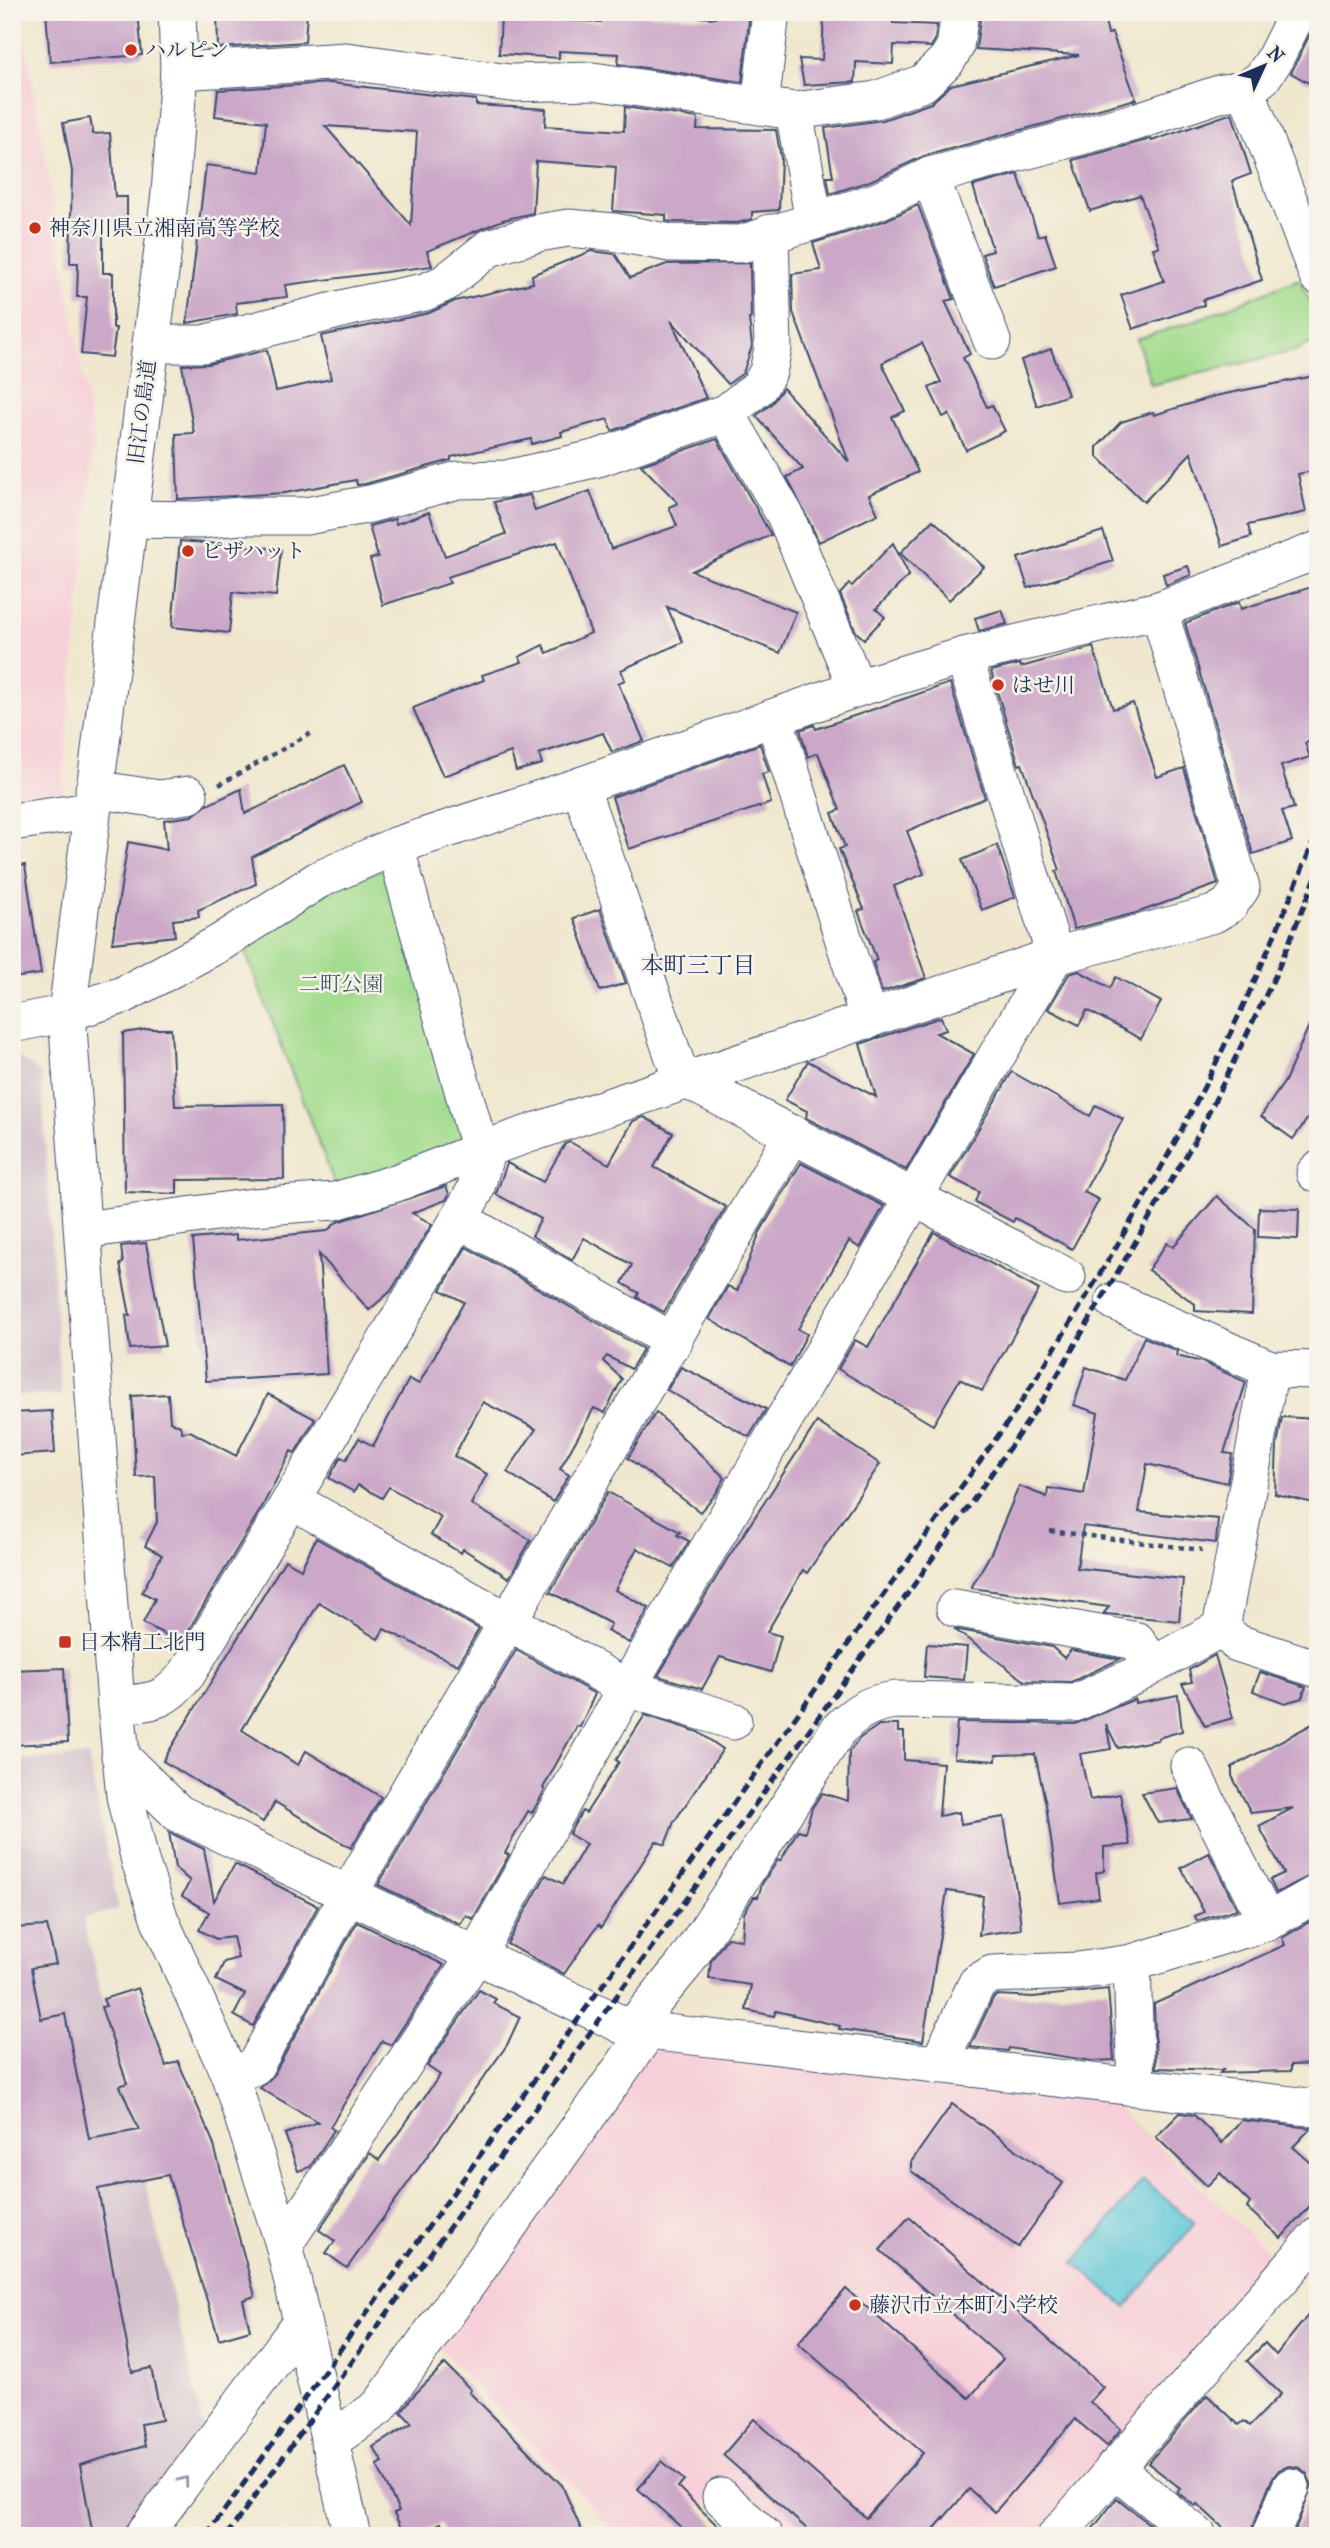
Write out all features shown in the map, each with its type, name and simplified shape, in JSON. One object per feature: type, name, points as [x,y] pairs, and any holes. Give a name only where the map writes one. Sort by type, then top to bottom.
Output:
[{"type":"street","name":"旧江の島道","points":[[177,12],[179,71],[170,193],[67,1013],[116,1705],[125,1796],[148,1885],[184,1976],[230,2076],[284,2244],[352,2536]]},
{"type":"street","points":[[771,12],[777,108],[814,221]]},
{"type":"street","points":[[179,71],[346,61],[510,83],[593,81],[777,108],[876,100],[923,83],[947,60],[955,47],[960,12]]},
{"type":"street","points":[[151,344],[203,344],[354,306],[425,292],[445,283],[489,248],[538,233],[568,228],[707,246],[741,244],[878,201],[930,176],[1138,121],[1222,93],[1246,90],[1262,78],[1273,62],[1298,12]]},
{"type":"street","points":[[1246,90],[1318,276]]},
{"type":"street","points":[[930,176],[992,341]]},
{"type":"street","points":[[129,519],[199,520],[240,516],[306,516],[370,504],[458,480],[506,479],[598,458],[726,413],[759,387],[768,372],[773,348],[770,233]]},
{"type":"street","points":[[726,413],[785,515],[857,688]]},
{"type":"street","points":[[12,1024],[67,1013],[123,995],[150,983],[220,943],[318,880],[395,846],[580,786],[857,688],[964,656],[1159,610],[1318,550]]},
{"type":"street","points":[[83,1230],[253,1208],[334,1201],[396,1183],[483,1149],[1055,956],[1214,914],[1228,905],[1241,888],[1159,610]]},
{"type":"street","points":[[284,2244],[477,1954],[627,1688],[1055,956],[964,656]]},
{"type":"street","points":[[774,718],[869,1020]]},
{"type":"street","points":[[580,786],[685,1080],[1067,1277]]},
{"type":"street","points":[[12,822],[93,800],[159,799],[189,795]]},
{"type":"street","points":[[116,1705],[150,1702],[169,1695],[176,1687],[293,1501],[475,1191],[483,1149],[395,846]]},
{"type":"street","points":[[230,2076],[255,2066],[349,1893],[674,1342],[793,1134]]},
{"type":"street","points":[[460,1219],[674,1342]]},
{"type":"street","points":[[1114,1301],[1270,1369],[1318,1370]]},
{"type":"street","points":[[1221,1628],[1232,1554],[1270,1369]]},
{"type":"street","points":[[293,1501],[627,1688],[733,1721]]},
{"type":"street","points":[[955,1608],[1137,1641],[1152,1664]]},
{"type":"street","points":[[329,2442],[379,2407],[691,1955],[839,1729],[856,1712],[874,1703],[896,1700],[1075,1703],[1134,1676],[1221,1628]]},
{"type":"street","points":[[1221,1628],[1237,1643],[1318,1669]]},
{"type":"street","points":[[120,1756],[178,1813],[640,2030],[1318,2108]]},
{"type":"street","points":[[1189,1766],[1267,1922]]},
{"type":"street","points":[[938,2065],[977,1983],[992,1974],[1078,1971],[1132,1963],[1267,1922],[1318,1893]]},
{"type":"street","points":[[1132,1963],[1136,2087]]},
{"type":"street","points":[[1056,2536],[1318,2236]]},
{"type":"street","points":[[143,2536],[302,2322]]},
{"type":"street","points":[[1114,2468],[1198,2536]]},
{"type":"street","points":[[1270,2536],[1291,2487]]},
{"type":"street","points":[[721,2497],[764,2536]]},
{"type":"path","points":[[189,795],[218,786],[313,732]]},
{"type":"path","points":[[1050,1531],[1232,1554]]},
{"type":"shaded area","name":"神奈川県立湘南高等学校","points":[[12,12],[20,12],[94,443],[61,801],[12,817]]},
{"type":"shaded area","points":[[15,1054],[41,1074],[61,1395],[12,1395],[12,1055]]},
{"type":"shaded area","points":[[88,1756],[118,1909],[83,1919],[203,2426],[124,2536],[12,2536],[12,1761]]},
{"type":"shaded area","name":"藤沢市立本町小学校","points":[[649,2048],[1107,2097],[1282,2265],[1041,2536],[774,2536],[719,2488],[675,2536],[620,2536],[436,2345]]},
{"type":"green space","points":[[1299,279],[1318,318],[1318,340],[1294,351],[1151,385],[1137,339],[1191,322]]},
{"type":"green space","name":"二町公園","points":[[389,866],[467,1145],[337,1190],[243,946],[327,892]]},
{"type":"water","points":[[1143,2180],[1195,2223],[1126,2307],[1074,2263]]},
{"type":"building","points":[[46,12],[138,12],[142,55],[50,62]]},
{"type":"building","points":[[217,12],[307,12],[305,42],[218,48]]},
{"type":"building","points":[[601,12],[715,18],[715,12],[750,12],[742,82],[618,64],[619,54],[559,51],[559,58],[499,54],[501,17],[601,22]]},
{"type":"building","points":[[893,12],[893,23],[937,25],[931,47],[894,45],[893,64],[856,62],[855,82],[804,85],[799,59],[822,60],[824,13]]},
{"type":"building","points":[[981,12],[1103,12],[1108,34],[1112,33],[1136,99],[924,156],[870,181],[830,194],[827,177],[833,177],[825,128],[883,120],[931,103],[951,85],[1079,55],[976,49]]},
{"type":"building","points":[[1318,17],[1318,67],[1309,83],[1291,73]]},
{"type":"building","points":[[331,83],[476,100],[476,105],[546,109],[545,126],[624,131],[625,107],[698,118],[697,129],[776,130],[781,158],[779,210],[752,212],[752,219],[738,223],[672,222],[666,221],[666,215],[613,211],[616,167],[536,161],[533,213],[503,220],[427,251],[432,266],[285,285],[287,297],[236,303],[237,314],[187,323],[206,165],[261,172],[266,122],[215,116],[218,90]],"holes":[[[325,126],[417,132],[411,225]]]},
{"type":"building","points":[[1232,113],[1251,174],[1232,181],[1262,280],[1203,300],[1204,305],[1133,329],[1121,295],[1164,281],[1153,248],[1159,247],[1140,195],[1090,211],[1073,160],[1151,139],[1152,141]]},
{"type":"building","points":[[90,118],[93,134],[110,133],[115,197],[127,197],[127,221],[103,221],[103,273],[113,273],[113,328],[116,328],[112,357],[81,354],[87,297],[77,297],[78,263],[70,263],[72,171],[63,123]]},
{"type":"building","points":[[1018,174],[1038,236],[1045,234],[1056,266],[994,286],[982,254],[993,251],[973,186]]},
{"type":"building","points":[[918,205],[954,299],[945,301],[970,354],[963,358],[987,407],[992,405],[1005,431],[966,450],[949,414],[943,417],[929,388],[941,382],[922,343],[882,363],[905,411],[892,417],[918,472],[869,495],[878,514],[819,542],[787,477],[803,469],[756,416],[772,403],[783,388],[849,462],[793,312],[792,274],[821,270],[813,243],[884,221]]},
{"type":"building","points":[[591,251],[615,254],[630,278],[667,264],[750,263],[749,319],[752,346],[743,373],[728,384],[671,320],[706,398],[612,431],[608,419],[561,432],[562,436],[532,444],[531,439],[451,457],[451,460],[365,484],[357,485],[356,480],[285,493],[178,499],[176,434],[194,433],[182,365],[208,364],[267,350],[276,391],[331,379],[321,336],[429,313],[455,301],[533,283],[532,275]]},
{"type":"building","points":[[1051,349],[1068,395],[1037,406],[1021,360]]},
{"type":"building","points":[[1314,376],[1318,392],[1318,470],[1298,474],[1306,512],[1248,525],[1251,537],[1222,546],[1191,453],[1144,502],[1097,456],[1097,447],[1121,422],[1215,396]]},
{"type":"building","points":[[717,439],[771,535],[692,571],[796,612],[780,653],[667,607],[683,642],[621,670],[625,680],[618,683],[644,741],[612,752],[603,733],[539,754],[542,764],[516,771],[511,752],[443,776],[413,708],[484,680],[482,675],[522,662],[519,657],[543,645],[547,653],[591,633],[557,542],[447,577],[450,583],[383,605],[370,559],[378,557],[369,526],[395,519],[396,524],[429,512],[445,556],[506,534],[494,502],[530,495],[535,511],[590,491],[611,549],[677,526],[669,507],[678,503],[641,465]]},
{"type":"building","points":[[933,520],[984,567],[949,600],[900,553]]},
{"type":"building","points":[[1103,531],[1113,561],[1028,588],[1018,558]]},
{"type":"building","points":[[180,541],[281,549],[276,596],[233,592],[229,633],[172,627]]},
{"type":"building","points":[[893,543],[909,575],[876,609],[885,617],[864,639],[856,632],[840,594],[849,584],[852,586]]},
{"type":"building","points":[[1188,566],[1191,575],[1166,585],[1163,574]]},
{"type":"building","points":[[1318,585],[1318,739],[1305,743],[1310,757],[1281,766],[1294,808],[1282,811],[1292,841],[1253,854],[1185,623],[1239,602],[1241,609]]},
{"type":"building","points":[[1002,610],[1007,624],[979,631],[975,618]]},
{"type":"building","points":[[1093,647],[1113,709],[1133,703],[1157,777],[1184,768],[1218,884],[1136,913],[1074,929],[1056,871],[1060,870],[1022,764],[1019,765],[991,671],[1020,664],[1021,667]]},
{"type":"building","points":[[950,683],[985,798],[907,831],[924,874],[894,886],[926,978],[882,992],[873,962],[877,960],[858,911],[864,909],[839,849],[845,847],[832,813],[840,810],[818,753],[808,757],[800,730],[814,725],[816,729]]},
{"type":"building","points":[[760,744],[769,772],[762,774],[771,803],[629,849],[612,797]]},
{"type":"building","points":[[344,765],[362,802],[252,857],[256,884],[198,910],[199,917],[173,920],[175,936],[112,943],[128,842],[167,850],[164,820],[192,816],[207,805],[241,789],[245,814]]},
{"type":"building","points":[[997,845],[1015,897],[982,910],[962,860]]},
{"type":"building","points":[[25,865],[41,974],[12,978],[12,867]]},
{"type":"building","points":[[600,909],[626,983],[600,991],[574,918]]},
{"type":"building","points":[[1079,971],[1110,988],[1116,977],[1161,1002],[1141,1039],[1087,1010],[1079,1025],[1048,1009],[1069,974]]},
{"type":"building","points":[[1318,1005],[1318,1104],[1293,1139],[1261,1116],[1285,1081]]},
{"type":"building","points":[[941,1017],[946,1030],[936,1033],[974,1054],[906,1170],[806,1118],[807,1111],[785,1100],[808,1061],[876,1097],[860,1044]]},
{"type":"building","points":[[171,1029],[175,1106],[283,1104],[284,1179],[177,1180],[177,1194],[125,1192],[123,1033]]},
{"type":"building","points":[[1012,1072],[1090,1116],[1096,1105],[1123,1119],[1084,1192],[1099,1200],[1072,1249],[1015,1218],[1013,1222],[975,1202],[979,1192],[950,1177]]},
{"type":"building","points":[[644,1117],[673,1133],[654,1167],[726,1207],[664,1312],[637,1297],[639,1293],[622,1283],[632,1265],[584,1238],[572,1260],[532,1236],[541,1219],[496,1194],[507,1163],[543,1182],[565,1144],[570,1142],[609,1164],[633,1121]]},
{"type":"building","points":[[801,1163],[884,1206],[860,1248],[849,1241],[798,1329],[807,1334],[790,1367],[709,1319],[728,1286],[737,1291],[760,1232]]},
{"type":"building","points":[[446,1186],[449,1194],[446,1200],[412,1213],[432,1224],[391,1291],[369,1310],[319,1254],[327,1374],[206,1381],[193,1239],[236,1235],[236,1240],[327,1231],[337,1222]]},
{"type":"building","points":[[1217,1196],[1255,1229],[1252,1314],[1195,1311],[1195,1304],[1148,1270],[1167,1243],[1173,1247]]},
{"type":"building","points":[[1259,1208],[1299,1209],[1298,1239],[1258,1237]]},
{"type":"building","points":[[934,1232],[1039,1290],[982,1391],[960,1379],[933,1425],[838,1369],[855,1340],[868,1347]]},
{"type":"building","points":[[146,1243],[165,1346],[130,1349],[126,1315],[130,1315],[120,1264],[123,1263],[121,1246]]},
{"type":"building","points":[[466,1247],[643,1349],[631,1369],[607,1356],[603,1361],[622,1379],[605,1413],[594,1408],[560,1469],[569,1475],[553,1502],[507,1472],[536,1429],[483,1402],[454,1456],[487,1474],[471,1504],[531,1540],[509,1578],[463,1549],[461,1553],[431,1535],[441,1517],[389,1487],[382,1498],[358,1485],[354,1492],[329,1478],[341,1457],[346,1460],[359,1438],[373,1446],[409,1379],[419,1384],[464,1302],[441,1290]]},
{"type":"building","points":[[1144,1337],[1177,1351],[1176,1356],[1202,1362],[1246,1382],[1224,1453],[1232,1454],[1227,1483],[1147,1464],[1139,1512],[1218,1519],[1216,1543],[1083,1526],[1077,1568],[1183,1579],[1179,1621],[1103,1614],[1109,1607],[971,1588],[991,1553],[1019,1486],[1047,1497],[1048,1488],[1084,1494],[1098,1413],[1074,1405],[1086,1367],[1125,1380]]},
{"type":"building","points":[[681,1367],[766,1409],[749,1437],[667,1390]]},
{"type":"building","points":[[168,1394],[170,1421],[180,1426],[182,1432],[190,1431],[236,1456],[268,1394],[315,1419],[295,1453],[291,1451],[262,1507],[181,1643],[143,1623],[155,1599],[142,1592],[162,1555],[145,1546],[157,1522],[155,1476],[136,1477],[132,1396]]},
{"type":"building","points":[[52,1411],[55,1453],[12,1456],[12,1413]]},
{"type":"building","points":[[656,1412],[725,1478],[700,1512],[628,1458]]},
{"type":"building","points":[[1282,1417],[1318,1419],[1318,1504],[1275,1494],[1277,1445]]},
{"type":"building","points":[[817,1422],[880,1464],[807,1573],[803,1570],[767,1632],[781,1636],[771,1672],[720,1657],[702,1689],[658,1676],[726,1561]]},
{"type":"building","points":[[608,1492],[680,1532],[677,1535],[689,1541],[673,1568],[637,1548],[615,1590],[649,1608],[629,1643],[607,1631],[611,1624],[550,1592]]},
{"type":"building","points":[[316,1538],[479,1629],[458,1665],[384,1629],[378,1639],[319,1603],[242,1730],[298,1765],[306,1751],[381,1797],[351,1848],[275,1802],[263,1822],[163,1761],[285,1560],[301,1569]]},
{"type":"building","points":[[954,1629],[1052,1647],[1064,1658],[1071,1650],[1120,1659],[1071,1682],[1025,1681]]},
{"type":"building","points":[[927,1644],[967,1647],[964,1680],[924,1677]]},
{"type":"building","points":[[516,1650],[595,1694],[580,1727],[577,1726],[532,1813],[528,1811],[505,1853],[509,1855],[473,1919],[466,1915],[460,1924],[378,1885]]},
{"type":"building","points":[[1215,1655],[1233,1718],[1205,1726],[1182,1684],[1192,1682],[1189,1670]]},
{"type":"building","points":[[64,1668],[68,1742],[12,1745],[12,1670]]},
{"type":"building","points":[[1260,1672],[1306,1687],[1302,1698],[1285,1703],[1253,1691]]},
{"type":"building","points":[[1178,1695],[1182,1731],[1158,1740],[1118,1748],[1106,1724],[1111,1749],[1080,1754],[1090,1800],[1120,1794],[1130,1845],[1104,1847],[1104,1871],[1096,1873],[1099,1898],[1060,1903],[1046,1805],[1035,1754],[996,1755],[996,1761],[954,1758],[957,1722],[1075,1724],[1135,1699],[1135,1703]]},
{"type":"building","points":[[645,1715],[698,1732],[723,1749],[674,1822],[665,1845],[656,1841],[601,1928],[598,1925],[564,1974],[507,1944],[546,1875],[563,1884],[586,1844],[569,1834],[582,1811],[586,1813],[619,1762],[616,1760]]},
{"type":"building","points":[[1318,1721],[1318,1872],[1276,1893],[1270,1880],[1284,1873],[1259,1826],[1293,1808],[1251,1813],[1232,1776],[1232,1767]]},
{"type":"building","points":[[879,1725],[898,1725],[898,1732],[904,1732],[904,1760],[943,1763],[939,1816],[959,1812],[961,1824],[1004,1817],[1019,1908],[1021,1929],[979,1935],[983,1896],[947,1891],[923,2041],[839,2029],[840,2026],[776,2011],[774,2016],[746,2010],[751,1985],[709,1979],[711,1961],[727,1938],[742,1940],[744,1913],[754,1897],[758,1897],[762,1884],[778,1860],[781,1860],[798,1830],[805,1832],[812,1808],[822,1793],[848,1801],[849,1752],[860,1738]]},
{"type":"building","points":[[1177,1788],[1192,1819],[1158,1823],[1142,1793]]},
{"type":"building","points":[[169,1832],[204,1849],[214,1901],[235,1864],[318,1906],[253,2026],[234,2015],[245,1994],[216,1980],[224,1962],[238,1958],[233,1937],[216,1939],[199,1930],[209,1912],[182,1896],[190,1881],[175,1868]]},
{"type":"building","points":[[1209,1853],[1237,1909],[1197,1921],[1195,1916],[1204,1912],[1181,1868]]},
{"type":"building","points":[[1316,1918],[1318,2016],[1313,2016],[1314,2064],[1291,2065],[1291,2071],[1220,2073],[1223,2070],[1156,2068],[1154,2004],[1285,1945],[1282,1938]]},
{"type":"building","points":[[357,1922],[444,1965],[391,2045],[382,2041],[330,2127],[334,2130],[310,2167],[298,2171],[285,2134],[318,2122],[260,2088],[273,2076]]},
{"type":"building","points":[[47,1926],[56,1964],[31,1968],[41,2019],[65,2014],[89,2139],[139,2130],[120,2086],[127,2083],[101,2007],[106,2006],[103,1999],[138,1988],[166,2066],[178,2061],[213,2142],[255,2296],[243,2300],[250,2330],[219,2339],[168,2175],[98,2189],[132,2372],[151,2368],[162,2420],[141,2424],[145,2446],[80,2465],[92,2530],[61,2536],[12,2536],[12,1928]]},
{"type":"building","points":[[1108,1989],[1114,2060],[1092,2061],[1009,2048],[1008,2051],[970,2047],[993,1998],[998,1995],[1033,1997]]},
{"type":"building","points":[[479,1990],[496,1999],[493,2003],[520,2017],[507,2045],[347,2268],[326,2253],[335,2241],[319,2230],[370,2153],[379,2160],[440,2075],[427,2066]]},
{"type":"building","points":[[952,2104],[1063,2183],[1018,2247],[911,2171],[911,2162]]},
{"type":"building","points":[[1180,2113],[1194,2115],[1222,2143],[1241,2120],[1311,2128],[1293,2147],[1318,2169],[1318,2197],[1281,2238],[1247,2208],[1250,2203],[1220,2173],[1207,2186],[1156,2137]]},
{"type":"building","points":[[909,2217],[1103,2387],[1090,2402],[1121,2429],[1107,2446],[1075,2419],[995,2512],[969,2489],[928,2536],[815,2536],[723,2455],[754,2419],[866,2518],[923,2453],[798,2343],[846,2289],[969,2398],[1003,2359],[880,2250]]},
{"type":"building","points":[[1318,2303],[1318,2536],[1293,2536],[1312,2485],[1307,2474],[1300,2468],[1289,2466],[1279,2470],[1272,2479],[1249,2536],[1232,2536],[1197,2504],[1195,2506],[1177,2492],[1180,2488],[1148,2463],[1207,2395],[1239,2425],[1244,2421],[1250,2426],[1281,2394],[1247,2361],[1265,2343],[1276,2355]]},
{"type":"building","points":[[445,2364],[471,2390],[469,2392],[562,2485],[584,2536],[446,2536],[441,2523],[415,2536],[405,2536],[394,2513],[399,2511],[377,2465],[383,2462],[373,2447],[412,2423],[401,2412]]},
{"type":"building","points":[[662,2461],[684,2480],[678,2487],[728,2536],[691,2536],[638,2489]]},
{"type":"building","points":[[1117,2498],[1164,2536],[1087,2536]]},
{"type":"railway","points":[[206,2536],[1013,1415],[1115,1249],[1186,1122],[1252,987],[1318,830]]},
{"type":"railway","points":[[226,2536],[916,1582],[1042,1401],[1198,1135],[1275,976],[1318,872]]},
{"type":"place","name":"ハルピン","points":[[131,50]]},
{"type":"place","name":"神奈川県立湘南高等学校","points":[[35,228]]},
{"type":"place","name":"ピザハット","points":[[188,551]]},
{"type":"place","name":"はせ川","points":[[998,685]]},
{"type":"place","name":"日本精工北門","points":[[65,1642]]},
{"type":"place","name":"藤沢市立本町小学校","points":[[855,2305]]},
{"type":"district","name":"本町三丁目","points":[[698,965]]}]
